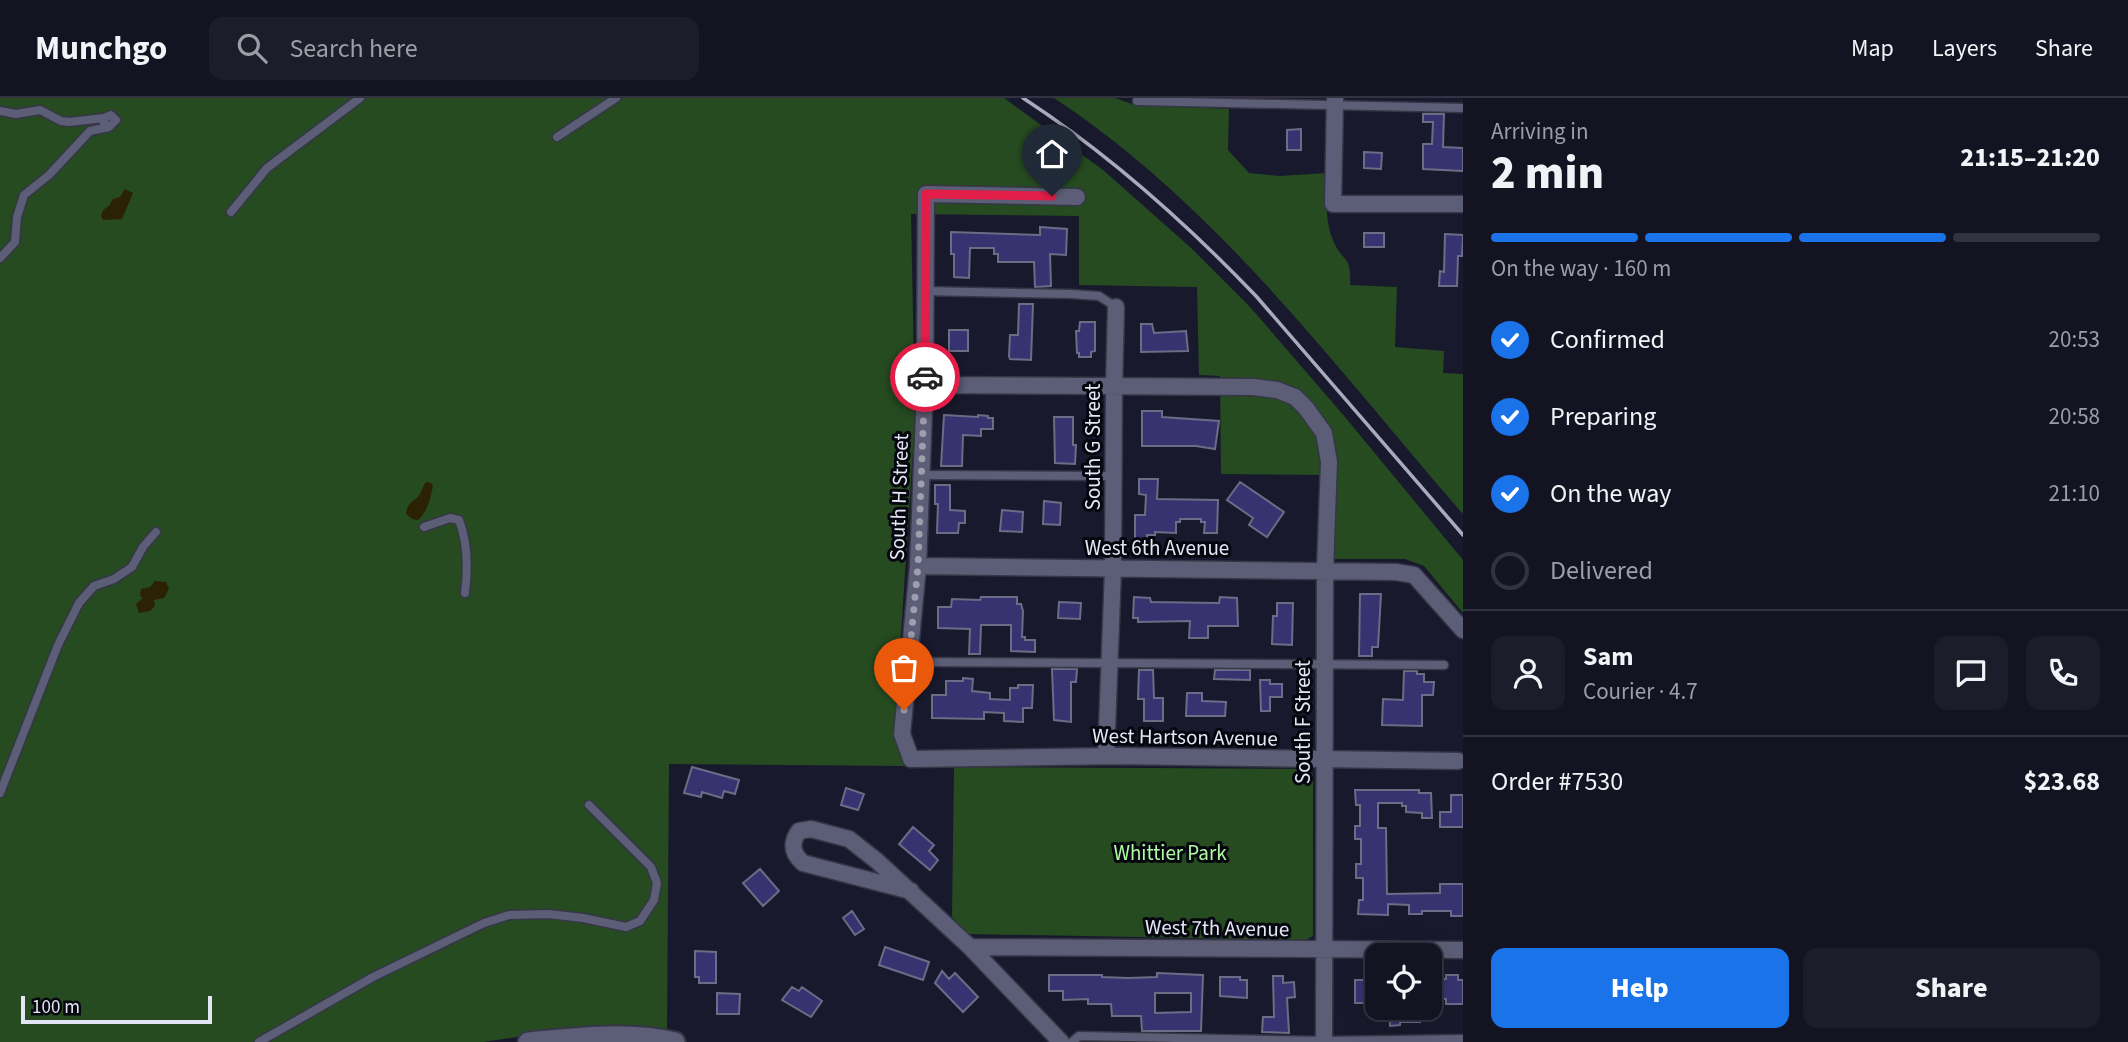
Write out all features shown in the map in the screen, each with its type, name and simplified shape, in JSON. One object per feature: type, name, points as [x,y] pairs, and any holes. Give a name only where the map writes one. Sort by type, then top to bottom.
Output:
[{"type":"street","points":[[1335,101],[1333,204],[1463,204]]},
{"type":"street","name":"South H Street","points":[[911,759],[902,734],[918,566],[925,385],[926,194],[1077,197]]},
{"type":"street","name":"South G Street","points":[[1106,756],[1113,569],[1116,307]]},
{"type":"street","points":[[925,385],[1114,388]]},
{"type":"street","name":"South F Street","points":[[1114,388],[1253,387],[1277,390],[1295,397],[1324,433],[1329,462],[1325,571],[1324,1041]]},
{"type":"street","name":"West 6th Avenue","points":[[918,566],[1396,572],[1414,575],[1463,629]]},
{"type":"street","name":"West Hartson Avenue","points":[[911,759],[1106,756],[1458,761]]},
{"type":"street","points":[[911,891],[803,863],[795,856],[792,848],[794,839],[799,831],[811,829],[849,839],[911,891],[970,947],[1061,1042]]},
{"type":"street","name":"West 7th Avenue","points":[[970,947],[1463,950]]},
{"type":"street","points":[[528,1042],[579,1037],[650,1036],[675,1042]]},
{"type":"lane","points":[[231,212],[267,169],[360,98]]},
{"type":"lane","points":[[557,136],[615,98]]},
{"type":"lane","points":[[1137,101],[1335,101],[1463,108]]},
{"type":"lane","points":[[0,111],[16,114],[40,110],[61,121],[104,123],[90,131],[49,175],[24,195],[17,217],[15,242],[0,258]]},
{"type":"lane","points":[[924,291],[1071,293],[1099,296],[1116,307]]},
{"type":"lane","points":[[922,475],[1113,476]]},
{"type":"lane","points":[[424,527],[435,521],[450,518],[459,520],[465,535],[465,593]]},
{"type":"lane","points":[[0,793],[58,645],[79,603],[94,586],[114,579],[132,567],[143,547],[156,532]]},
{"type":"lane","points":[[909,662],[1444,665]]},
{"type":"lane","points":[[259,1042],[373,977],[484,923],[509,915],[548,914],[626,927],[640,921],[654,900],[657,883],[651,867],[589,805]]},
{"type":"lane","points":[[1072,1042],[1079,1036],[1324,1041],[1463,1040]]},
{"type":"green space","points":[[0,98],[1004,98],[1103,170],[1190,247],[1251,308],[1463,560],[1463,613],[1424,566],[1405,559],[1334,559],[1336,475],[1221,474],[1220,376],[1199,375],[1197,287],[1079,285],[1079,216],[911,214],[915,419],[895,726],[906,766],[669,764],[667,1031],[571,1029],[483,1042],[0,1042]]},
{"type":"green space","points":[[1054,98],[1115,98],[1135,105],[1229,109],[1228,150],[1249,173],[1279,176],[1328,173],[1328,224],[1336,247],[1348,263],[1350,285],[1397,287],[1395,347],[1444,351],[1443,373],[1463,374],[1463,514],[1321,347],[1222,239],[1169,188],[1113,141]]},
{"type":"green space","name":"Whittier Park","points":[[954,767],[1309,769],[1313,775],[1313,936],[1306,940],[968,934],[952,917]]},
{"type":"sand","points":[[125,189],[133,193],[122,219],[103,220],[103,210],[113,199],[120,197]]},
{"type":"sand","points":[[426,482],[433,486],[428,505],[418,520],[412,519],[406,514],[407,508],[418,497]]},
{"type":"sand","points":[[155,581],[166,582],[169,589],[164,598],[154,600],[155,606],[150,611],[139,613],[136,604],[143,598],[140,596],[141,589],[150,587]]},
{"type":"building","points":[[1423,114],[1444,114],[1443,147],[1463,148],[1463,171],[1423,169],[1423,144],[1432,144],[1433,122],[1423,122]]},
{"type":"building","points":[[1301,129],[1301,150],[1287,150],[1287,130]]},
{"type":"building","points":[[1364,152],[1382,153],[1381,169],[1364,168]]},
{"type":"building","points":[[1040,227],[1067,229],[1066,255],[1050,254],[1051,286],[1035,287],[1034,262],[998,262],[998,254],[994,254],[994,248],[970,248],[969,278],[954,277],[951,232],[1040,235]]},
{"type":"building","points":[[1364,233],[1384,233],[1384,247],[1364,247]]},
{"type":"building","points":[[1445,234],[1463,235],[1462,256],[1458,256],[1457,286],[1439,286],[1440,271],[1444,272]]},
{"type":"building","points":[[1019,304],[1033,304],[1031,360],[1010,359],[1009,356],[1010,335],[1018,335]]},
{"type":"building","points":[[1080,322],[1095,322],[1095,351],[1091,352],[1091,357],[1079,357],[1077,353],[1076,331],[1079,331]]},
{"type":"building","points":[[1141,324],[1152,324],[1154,333],[1186,331],[1188,351],[1141,352]]},
{"type":"building","points":[[949,330],[968,330],[968,351],[949,351]]},
{"type":"building","points":[[1142,411],[1162,411],[1162,417],[1219,421],[1215,449],[1196,446],[1142,446]]},
{"type":"building","points":[[944,415],[993,418],[993,429],[981,429],[981,436],[963,435],[962,466],[941,466]]},
{"type":"building","points":[[1054,417],[1073,417],[1075,464],[1055,463]]},
{"type":"building","points":[[1139,479],[1158,479],[1157,499],[1218,500],[1217,533],[1204,533],[1205,522],[1201,522],[1201,519],[1180,519],[1180,522],[1176,522],[1176,533],[1155,532],[1155,535],[1147,535],[1147,539],[1135,539],[1135,515],[1145,515],[1146,495],[1139,494]]},
{"type":"building","points":[[1240,482],[1284,512],[1267,537],[1249,525],[1253,518],[1227,500]]},
{"type":"building","points":[[935,485],[950,485],[950,510],[965,511],[965,523],[959,523],[958,533],[937,533],[938,504],[935,504]]},
{"type":"building","points":[[1044,501],[1061,503],[1060,525],[1043,524]]},
{"type":"building","points":[[1002,510],[1023,512],[1022,532],[1000,531]]},
{"type":"building","points":[[1360,594],[1381,594],[1378,647],[1372,647],[1372,656],[1359,656]]},
{"type":"building","points":[[981,597],[1017,597],[1017,604],[1021,604],[1023,611],[1022,637],[1025,637],[1025,640],[1035,640],[1035,652],[1011,651],[1011,625],[981,625],[980,654],[969,654],[970,629],[938,628],[938,607],[951,607],[952,599],[980,600]]},
{"type":"building","points":[[1134,597],[1150,598],[1151,602],[1219,603],[1220,597],[1237,598],[1238,626],[1208,626],[1208,638],[1189,638],[1190,621],[1138,622],[1138,618],[1133,618]]},
{"type":"building","points":[[1059,602],[1081,603],[1080,619],[1058,618]]},
{"type":"building","points":[[1277,603],[1293,603],[1292,645],[1272,644],[1273,616],[1277,616]]},
{"type":"building","points":[[1052,669],[1077,669],[1076,682],[1071,682],[1071,722],[1054,720]]},
{"type":"building","points":[[1139,670],[1153,670],[1154,698],[1163,698],[1163,721],[1144,721],[1144,699],[1138,699]]},
{"type":"building","points":[[1215,670],[1250,670],[1250,680],[1214,679]]},
{"type":"building","points":[[1404,671],[1417,671],[1417,674],[1424,674],[1424,682],[1434,682],[1433,695],[1422,695],[1422,726],[1382,725],[1383,699],[1403,700]]},
{"type":"building","points":[[963,678],[973,679],[972,691],[990,693],[990,699],[1010,700],[1010,688],[1033,685],[1032,708],[1023,708],[1023,722],[1004,721],[1004,713],[984,712],[984,719],[932,718],[932,695],[946,695],[946,681],[963,681]]},
{"type":"building","points":[[1260,680],[1270,680],[1270,684],[1282,684],[1282,697],[1270,697],[1270,711],[1261,711]]},
{"type":"building","points":[[1187,693],[1202,693],[1202,701],[1226,702],[1225,716],[1186,716]]},
{"type":"building","points":[[692,767],[739,780],[735,794],[724,791],[722,798],[702,792],[701,797],[684,793]]},
{"type":"building","points":[[846,788],[864,794],[858,810],[841,805]]},
{"type":"building","points":[[1355,790],[1419,790],[1419,793],[1431,793],[1432,818],[1422,818],[1422,813],[1406,812],[1406,806],[1402,806],[1402,803],[1378,803],[1378,828],[1386,828],[1387,894],[1440,893],[1440,884],[1463,884],[1463,916],[1451,916],[1451,911],[1409,914],[1409,905],[1388,904],[1388,915],[1358,914],[1359,900],[1363,900],[1363,878],[1356,878],[1356,864],[1361,864],[1361,839],[1355,839],[1355,826],[1360,826],[1360,805],[1356,805]]},
{"type":"building","points":[[1451,795],[1463,795],[1463,827],[1440,827],[1440,812],[1451,812]]},
{"type":"building","points":[[913,827],[934,845],[929,851],[938,860],[930,870],[899,844]]},
{"type":"building","points":[[760,869],[779,891],[763,906],[743,883]]},
{"type":"building","points":[[852,911],[864,929],[855,935],[843,918]]},
{"type":"building","points":[[885,947],[929,962],[923,980],[879,965]]},
{"type":"building","points":[[695,951],[716,952],[716,983],[699,983],[699,977],[695,977]]},
{"type":"building","points":[[942,971],[949,979],[955,973],[978,997],[963,1012],[935,983]]},
{"type":"building","points":[[1157,973],[1203,975],[1201,1031],[1142,1031],[1141,1016],[1112,1016],[1111,1004],[1088,1004],[1088,999],[1063,1000],[1063,991],[1049,991],[1049,975],[1157,977]],"holes":[[[1155,993],[1191,993],[1191,1012],[1155,1013]]]},
{"type":"building","points":[[1446,975],[1458,975],[1458,980],[1463,980],[1463,1004],[1446,1004],[1446,999],[1442,999],[1442,979],[1446,979]]},
{"type":"building","points":[[1273,976],[1283,976],[1283,983],[1294,982],[1295,997],[1287,998],[1289,1033],[1262,1032],[1263,1017],[1274,1017]]},
{"type":"building","points":[[1220,977],[1240,977],[1240,980],[1247,980],[1247,998],[1220,996]]},
{"type":"building","points":[[1355,980],[1365,980],[1365,1003],[1355,1003]]},
{"type":"building","points":[[792,987],[799,991],[802,987],[822,1001],[811,1017],[782,1000]]},
{"type":"building","points":[[717,993],[740,994],[739,1014],[717,1014]]},
{"type":"building","points":[[1390,1020],[1420,1020],[1400,1022],[1400,1025],[1390,1026]]},
{"type":"railway","points":[[1023,98],[1086,142],[1145,190],[1229,269],[1256,296],[1463,535]]},
{"type":"way so far","points":[[904,710],[918,566],[925,377]]},
{"type":"route","points":[[925,377],[926,194],[1052,196]]}]
